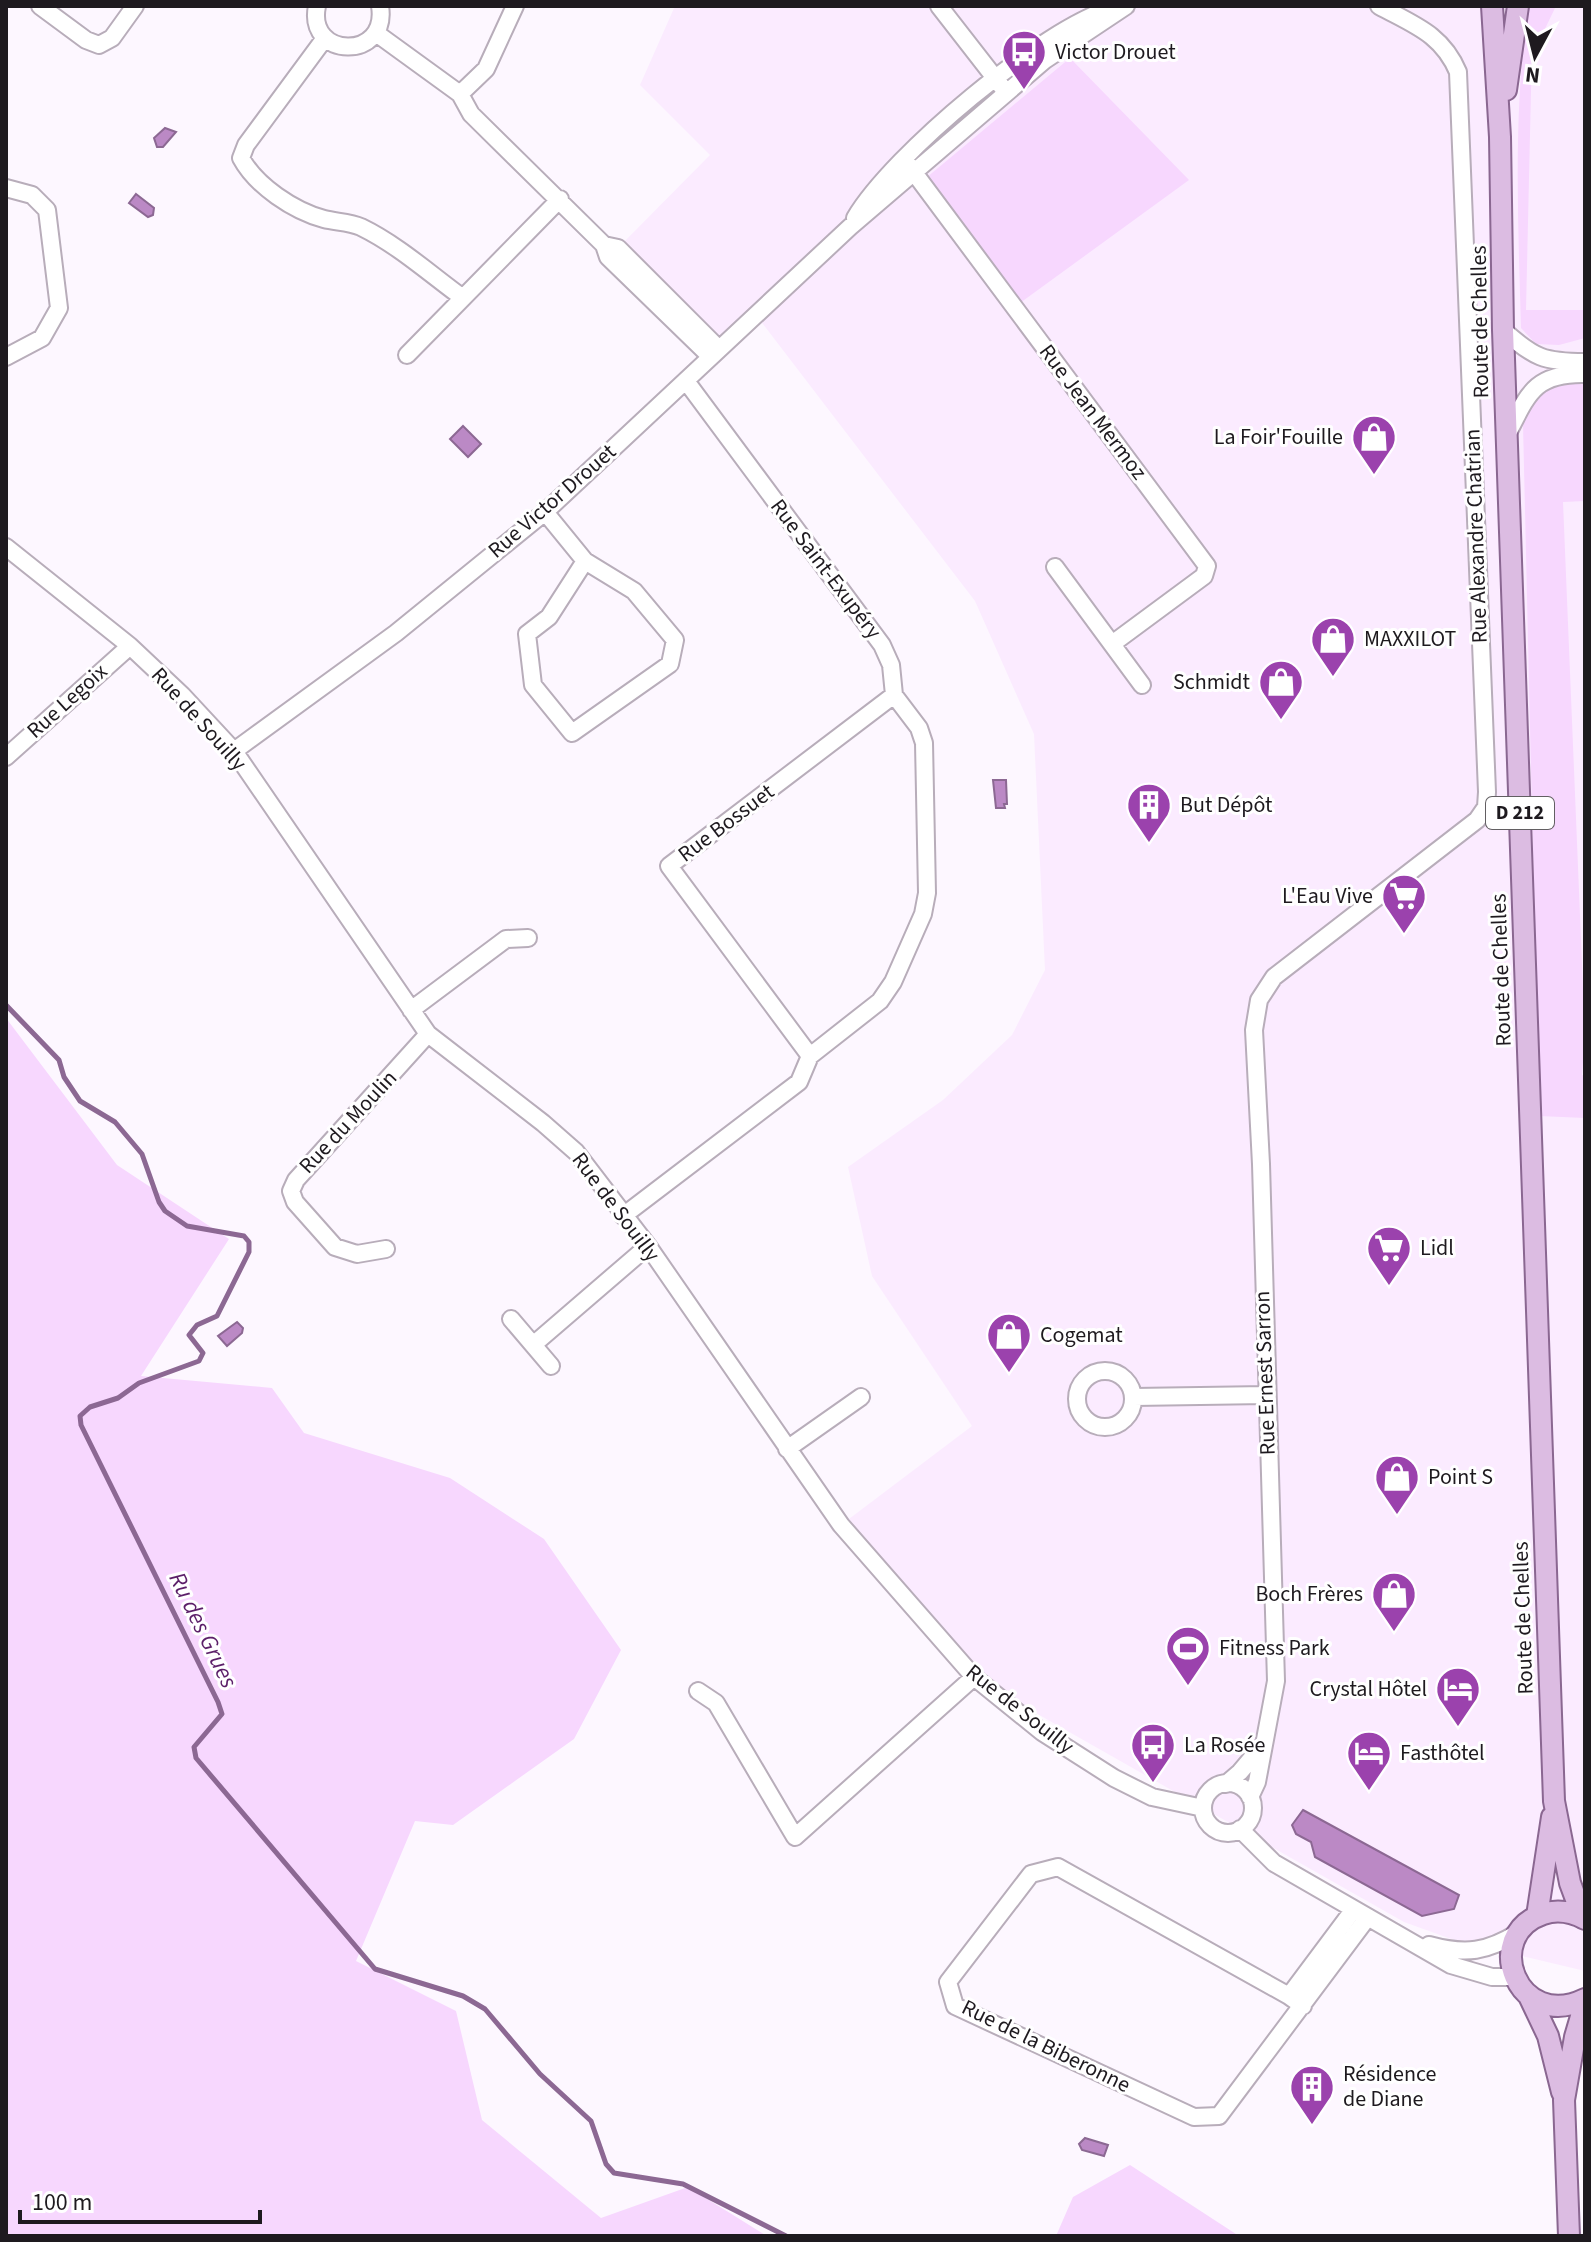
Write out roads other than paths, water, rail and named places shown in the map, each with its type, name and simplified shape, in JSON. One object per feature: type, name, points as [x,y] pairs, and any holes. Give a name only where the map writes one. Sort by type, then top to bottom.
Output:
[{"type":"main road","name":"Route de Chelles","points":[[1492,6],[1500,137],[1503,330],[1554,1801]]},
{"type":"main road","name":"Route de Chelles","points":[[1500,137],[1518,6]]},
{"type":"main road","name":"D 212","points":[[1537,1916],[1554,1801]]},
{"type":"main road","name":"D 212","points":[[1554,1801],[1570,1883],[1584,1918]]},
{"type":"main road","points":[[1569,2236],[1564,2100],[1548,2036],[1529,1996],[1515,1977],[1511,1954],[1519,1932],[1537,1916],[1560,1911],[1584,1918]]},
{"type":"main road","points":[[1529,1996],[1542,2004],[1558,2007],[1585,2001]]},
{"type":"main road","points":[[1564,2100],[1585,2001]]},
{"type":"street","points":[[40,6],[86,40],[99,45],[112,38],[135,6]]},
{"type":"street","points":[[317,6],[316,21],[325,38],[342,47],[361,45],[376,33],[380,23],[380,6]]},
{"type":"street","points":[[460,94],[486,69],[515,6]]},
{"type":"street","points":[[939,6],[1001,85]]},
{"type":"street","name":"Rue Victor Drouet","points":[[850,227],[866,200],[904,159],[1001,85],[1045,60],[1123,6]]},
{"type":"street","name":"Rue Alexandre Chatrian","points":[[1259,1000],[1274,977],[1477,820],[1486,807],[1458,72],[1450,54],[1430,34],[1379,6]]},
{"type":"street","points":[[376,33],[460,94],[471,114],[604,245],[618,248],[715,353]]},
{"type":"street","points":[[325,38],[246,145],[241,158],[248,172],[296,208],[323,218],[358,225],[463,298]]},
{"type":"street","name":"Rue Victor Drouet","points":[[234,751],[396,633],[545,512],[850,227],[915,172],[1001,85]]},
{"type":"street","name":"Rue Jean Mermoz","points":[[904,159],[1207,566],[1204,576],[1112,644]]},
{"type":"street","points":[[6,188],[32,195],[47,210],[59,308],[42,338],[6,357]]},
{"type":"street","points":[[407,355],[560,199]]},
{"type":"street","points":[[1503,330],[1539,358],[1585,362]]},
{"type":"street","points":[[1507,435],[1529,394],[1541,382],[1551,376],[1585,374]]},
{"type":"street","name":"Rue Saint-Exupéry","points":[[623,1216],[799,1082],[810,1056],[880,1001],[893,982],[923,914],[927,893],[924,743],[919,728],[894,695],[891,665],[882,645],[686,381]]},
{"type":"street","points":[[545,512],[585,561],[634,591],[675,640],[670,664],[572,733],[533,685],[527,634],[549,617],[585,561]]},
{"type":"street","name":"Rue de Souilly","points":[[6,547],[130,646],[182,695],[234,751],[428,1034],[576,1152],[648,1246],[841,1525],[974,1677],[1042,1732],[1114,1778],[1152,1797],[1203,1808]]},
{"type":"street","points":[[1055,567],[1142,685]]},
{"type":"street","name":"Rue Legoix","points":[[6,757],[130,646]]},
{"type":"street","name":"Rue Bossuet","points":[[810,1056],[669,866],[894,695]]},
{"type":"street","points":[[411,1010],[506,939],[528,938]]},
{"type":"street","name":"Rue Ernest Sarron","points":[[1250,1797],[1257,1782],[1276,1681],[1261,1164],[1254,1030],[1259,1000]]},
{"type":"street","name":"Rue du Moulin","points":[[386,1249],[357,1254],[335,1247],[295,1202],[291,1191],[296,1180],[428,1034]]},
{"type":"street","points":[[533,1345],[648,1246]]},
{"type":"street","points":[[511,1319],[551,1366]]},
{"type":"street","points":[[1134,1397],[1266,1395]]},
{"type":"street","points":[[787,1449],[861,1397]]},
{"type":"street","points":[[698,1691],[716,1703],[795,1837],[974,1677]]},
{"type":"street","name":"Rue Ernest Sarron","points":[[1226,1784],[1263,1744]]},
{"type":"street","points":[[1226,1784],[1240,1786],[1252,1804],[1250,1818],[1240,1829],[1226,1833],[1212,1828],[1203,1808],[1207,1794],[1218,1785],[1226,1784]]},
{"type":"street","points":[[1240,1829],[1274,1863],[1451,1965],[1492,1977],[1515,1977]]},
{"type":"street","name":"Rue de la Biberonne","points":[[1303,2006],[1058,1867],[1031,1874],[948,1982],[955,2006],[1194,2117],[1219,2116],[1303,2006],[1361,1913]]},
{"type":"street","points":[[1289,1996],[1361,1913]]},
{"type":"street","points":[[1412,1941],[1467,1953],[1501,1943],[1519,1932]]},
{"type":"waterway","name":"Ru des Grues","points":[[6,1005],[59,1060],[64,1077],[80,1101],[115,1122],[142,1154],[165,1211],[187,1226],[244,1236],[249,1242],[249,1252],[217,1316],[197,1325],[189,1335],[203,1353],[199,1361],[139,1383],[118,1398],[90,1407],[80,1416],[81,1425],[218,1702],[222,1714],[194,1747],[196,1758],[375,1969],[463,1996],[485,2009],[540,2074],[591,2121],[606,2164],[614,2173],[683,2184],[786,2236]]},
{"type":"place","name":"Victor Drouet","points":[[1024,91]]},
{"type":"place","name":"La Foir'Fouille","points":[[1374,476]]},
{"type":"place","name":"MAXXILOT","points":[[1333,678]]},
{"type":"place","name":"Schmidt","points":[[1281,721]]},
{"type":"place","name":"But Dépôt","points":[[1149,844]]},
{"type":"place","name":"L'Eau Vive","points":[[1404,935]]},
{"type":"place","name":"Lidl","points":[[1389,1287]]},
{"type":"place","name":"Cogemat","points":[[1009,1374]]},
{"type":"place","name":"Point S","points":[[1397,1516]]},
{"type":"place","name":"Boch Frères","points":[[1394,1633]]},
{"type":"place","name":"Fitness Park","points":[[1188,1687]]},
{"type":"place","name":"Crystal Hôtel","points":[[1458,1728]]},
{"type":"place","name":"La Rosée","points":[[1153,1784]]},
{"type":"place","name":"Fasthôtel","points":[[1369,1792]]},
{"type":"place","name":"Résidence de Diane","points":[[1312,2126]]}]
